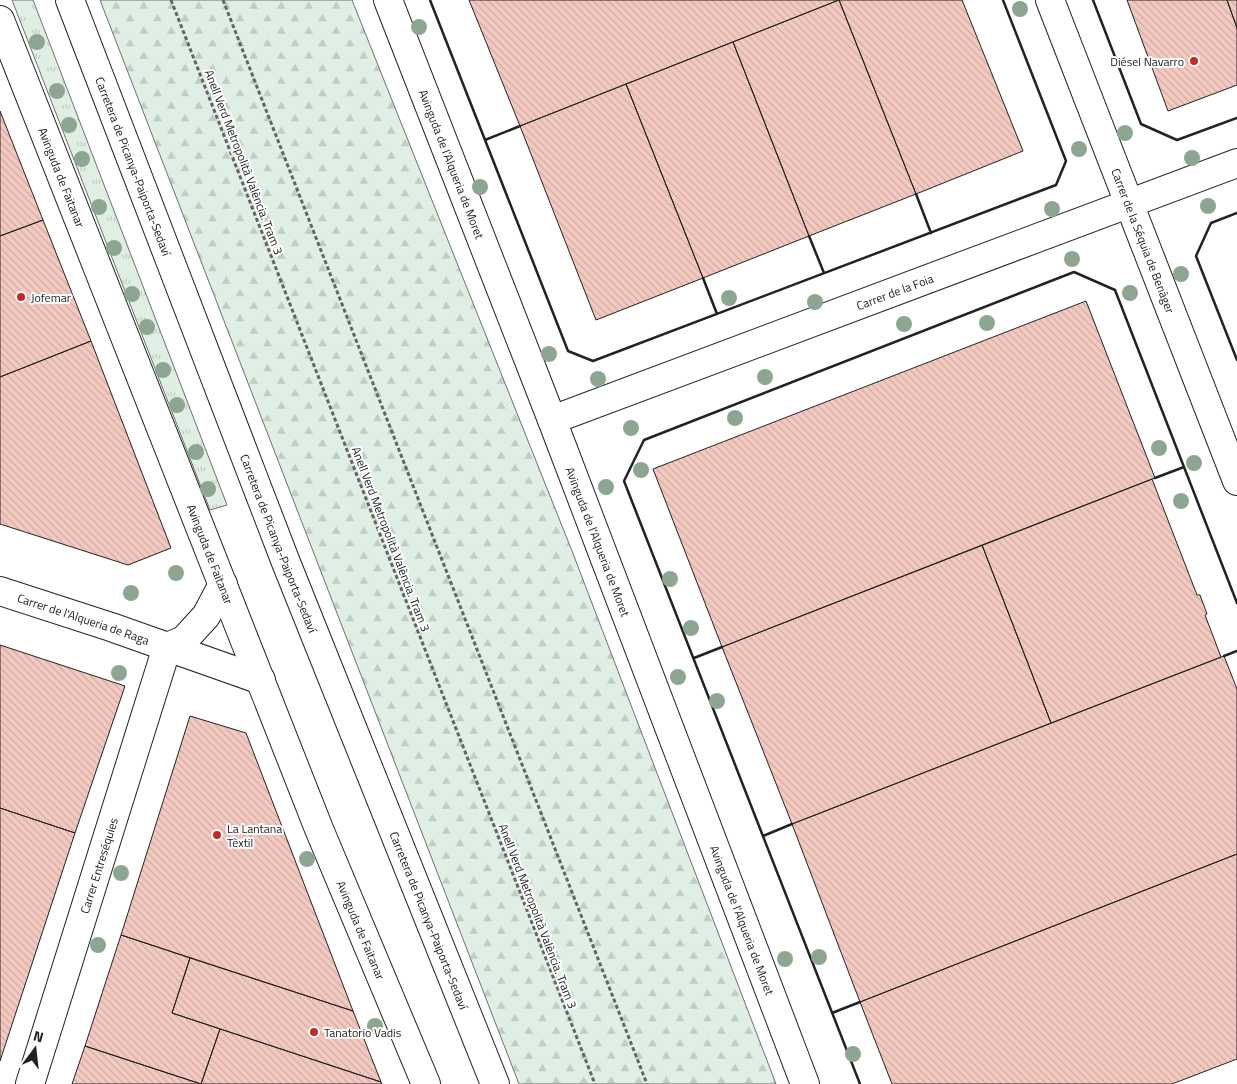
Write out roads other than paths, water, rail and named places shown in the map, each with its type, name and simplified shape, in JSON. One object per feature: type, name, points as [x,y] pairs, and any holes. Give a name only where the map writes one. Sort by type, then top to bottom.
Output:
[{"type":"street","name":"Carretera de Picanya-Paiporta-Sedaví","points":[[70,0],[281,551],[495,1084]]},
{"type":"street","name":"Avinguda de l'Alqueria de Moret","points":[[388,0],[552,420],[805,1084]]},
{"type":"street","name":"Carrer de la Séquia de Benàger","points":[[1050,0],[1237,481]]},
{"type":"street","name":"Avinguda de Faitanar","points":[[0,20],[319,829],[426,1084]]},
{"type":"street","name":"Carrer de la Foia","points":[[552,420],[1237,163]]},
{"type":"street","points":[[167,646],[184,640],[206,616],[223,584]]},
{"type":"street","name":"Carrer de l'Alqueria de Raga","points":[[0,591],[167,646],[261,680]]},
{"type":"street","name":"Carrer Entreséquies","points":[[30,1084],[167,646]]},
{"type":"place","name":"Diésel Navarro","points":[[1194,61]]},
{"type":"place","name":"Jofemar","points":[[21,297]]},
{"type":"place","name":"La Lantana Tèxtil","points":[[217,835]]},
{"type":"place","name":"Tanatorio Vadis","points":[[314,1032]]}]
